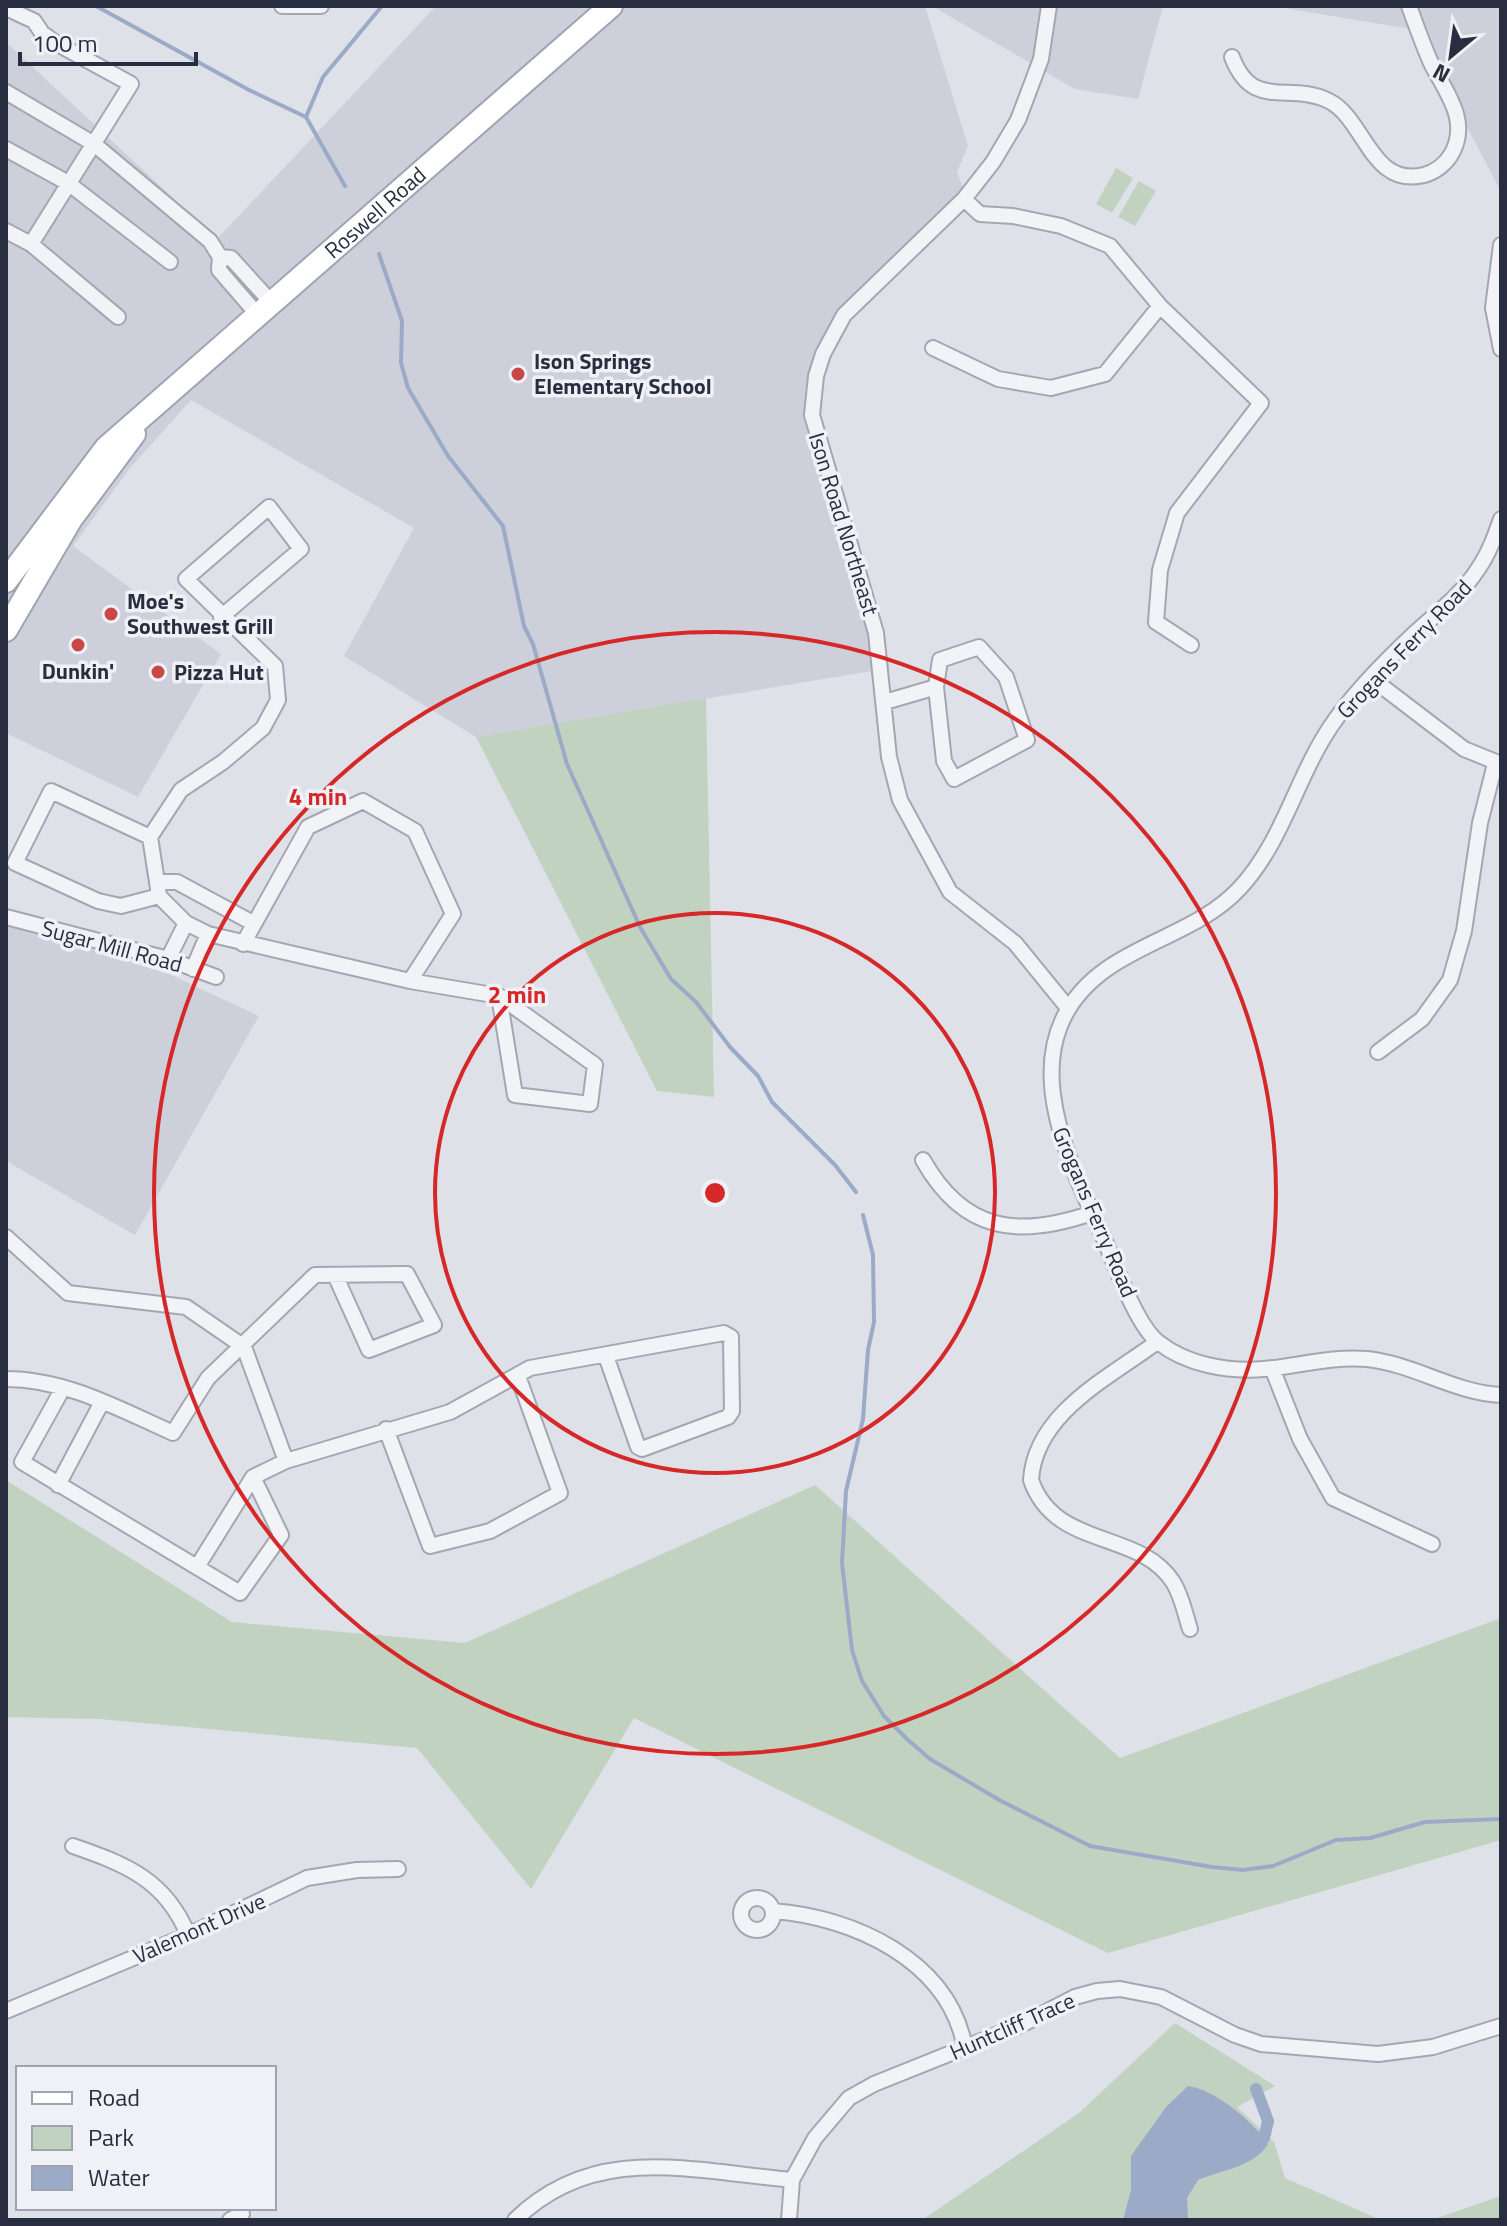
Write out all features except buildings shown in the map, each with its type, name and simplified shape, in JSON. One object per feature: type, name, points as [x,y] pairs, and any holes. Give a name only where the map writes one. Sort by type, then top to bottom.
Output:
[{"type":"main road","name":"Roswell Road","points":[[6,581],[106,448],[142,421],[264,308],[611,6]]},
{"type":"main road","name":"Roswell Road","points":[[6,630],[64,531],[120,457],[142,421]]},
{"type":"street","points":[[282,6],[321,6]]},
{"type":"street","name":"Ison Road Northeast","points":[[1049,6],[1033,86],[993,162],[964,199],[844,315],[823,354],[814,388],[814,430],[868,600],[878,645],[889,757],[900,800],[950,892],[1015,943],[1068,1008]]},
{"type":"street","points":[[1232,57],[1239,75],[1254,88],[1316,96],[1336,105],[1375,158],[1406,176],[1421,175],[1434,171],[1453,152],[1458,123],[1456,108],[1430,61],[1409,6]]},
{"type":"street","points":[[6,8],[34,21],[42,33],[56,43],[131,84],[31,244]]},
{"type":"street","points":[[6,92],[94,144],[210,241],[220,257],[231,258],[264,308]]},
{"type":"street","points":[[6,149],[68,183],[170,262]]},
{"type":"street","points":[[964,199],[980,214],[1013,216],[1061,226],[1110,246],[1160,306],[1261,403],[1177,513],[1160,570],[1156,622],[1191,645]]},
{"type":"street","points":[[6,231],[31,244],[118,317]]},
{"type":"street","points":[[1501,245],[1493,308],[1501,349]]},
{"type":"street","points":[[933,348],[998,379],[1051,388],[1105,374],[1160,306]]},
{"type":"street","points":[[221,617],[301,549],[269,507],[186,579],[221,617],[275,666],[278,700],[263,728],[223,762],[181,790],[150,837],[158,889],[186,923],[208,934],[410,981],[499,996],[595,1065],[590,1104],[515,1095],[499,996]]},
{"type":"street","name":"Grogans Ferry Road","points":[[1157,1342],[1138,1312],[1059,1134],[1051,1100],[1054,1051],[1068,1008],[1108,968],[1209,913],[1240,888],[1279,834],[1329,729],[1371,678],[1462,590],[1490,549],[1501,519]]},
{"type":"street","points":[[979,647],[1006,677],[1027,740],[954,779],[944,761],[936,687],[940,660],[979,647]]},
{"type":"street","points":[[1371,678],[1464,749],[1498,764],[1480,823],[1464,931],[1450,980],[1422,1019],[1378,1052]]},
{"type":"street","points":[[885,702],[936,687]]},
{"type":"street","points":[[150,837],[51,791],[15,863],[98,901],[121,906],[177,882],[253,923]]},
{"type":"street","points":[[243,944],[308,827],[363,801],[415,831],[453,914],[410,981]]},
{"type":"street","name":"Sugar Mill Road","points":[[6,917],[168,959],[216,977]]},
{"type":"street","points":[[168,959],[186,923]]},
{"type":"street","points":[[193,969],[208,934]]},
{"type":"street","points":[[923,1160],[951,1200],[993,1224],[1040,1228],[1092,1213]]},
{"type":"street","points":[[6,1237],[68,1293],[186,1307],[244,1347],[286,1461]]},
{"type":"street","points":[[6,1379],[29,1379],[63,1388],[173,1433],[208,1378],[244,1347],[315,1275],[407,1274],[434,1326],[369,1350],[335,1275]]},
{"type":"street","points":[[197,1567],[253,1477],[286,1461],[450,1412],[530,1368],[724,1333],[731,1337],[732,1411],[728,1417],[642,1449],[638,1447],[606,1356]]},
{"type":"street","points":[[1190,1629],[1179,1592],[1164,1570],[1146,1558],[1054,1518],[1031,1480],[1038,1450],[1068,1407],[1157,1342],[1195,1362],[1225,1369],[1272,1368],[1325,1359],[1367,1359],[1409,1367],[1466,1389],[1501,1395]]},
{"type":"street","points":[[1272,1368],[1300,1439],[1333,1498],[1432,1544]]},
{"type":"street","points":[[386,1429],[430,1546],[490,1531],[560,1493],[518,1376]]},
{"type":"street","points":[[63,1388],[22,1461],[241,1593],[281,1535],[253,1477]]},
{"type":"street","points":[[58,1485],[102,1402]]},
{"type":"street","points":[[73,1846],[124,1864],[149,1878],[173,1904],[188,1935]]},
{"type":"street","name":"Valemont Drive","points":[[6,2011],[188,1935],[307,1878],[357,1870],[398,1869]]},
{"type":"street","points":[[773,1911],[835,1920],[865,1931],[895,1949],[942,1997],[962,2030],[965,2048]]},
{"type":"street","name":"Huntcliff Trace","points":[[789,2220],[792,2180],[815,2138],[849,2098],[874,2084],[965,2048],[1075,1997],[1120,1989],[1161,1997],[1235,2035],[1261,2044],[1378,2054],[1410,2052],[1501,2026]]},
{"type":"street","points":[[515,2220],[560,2185],[617,2167],[792,2180]]},
{"type":"shaded area","name":"Ison Springs Elementary School","points":[[436,6],[925,6],[968,146],[957,172],[964,191],[845,320],[819,366],[811,414],[890,668],[476,737],[344,656],[414,528],[191,400],[130,468],[73,546],[221,654],[138,797],[6,733],[6,42],[217,239]]},
{"type":"shaded area","points":[[932,6],[1163,6],[1138,99],[1075,89]]},
{"type":"shaded area","points":[[1272,6],[1501,6],[1501,192],[1417,30]]},
{"type":"shaded area","points":[[6,921],[171,975],[259,1016],[135,1235],[6,1161]]},
{"type":"green space","points":[[1116,168],[1133,178],[1112,213],[1096,204]]},
{"type":"green space","points":[[1139,181],[1156,191],[1135,226],[1118,217]]},
{"type":"green space","points":[[706,698],[714,1097],[657,1091],[476,737]]},
{"type":"green space","points":[[6,1480],[232,1622],[465,1643],[815,1485],[1120,1758],[1501,1618],[1501,1840],[1108,1953],[634,1718],[531,1889],[417,1748],[99,1719],[6,1717]]},
{"type":"green space","points":[[1175,2023],[1275,2086],[1237,2107],[1274,2142],[1285,2178],[1381,2220],[922,2220],[1079,2113]]},
{"type":"green space","points":[[1501,2196],[1501,2220],[1431,2220]]},
{"type":"water","points":[[1188,2086],[1221,2100],[1253,2126],[1268,2144],[1246,2163],[1198,2180],[1187,2198],[1188,2220],[1123,2220],[1131,2190],[1131,2156],[1166,2107]]},
{"type":"waterway","points":[[96,6],[249,90],[306,117],[345,186]]},
{"type":"waterway","points":[[306,117],[323,77],[382,6]]},
{"type":"waterway","points":[[379,254],[402,321],[401,363],[408,388],[448,456],[503,526],[524,626],[533,644],[567,764],[640,927],[671,979],[696,1002],[730,1047],[758,1076],[772,1102],[835,1165],[856,1192]]},
{"type":"waterway","points":[[863,1215],[873,1255],[874,1322],[868,1350],[863,1419],[846,1491],[842,1563],[852,1650],[862,1681],[884,1716],[907,1739],[930,1759],[1001,1801],[1090,1846],[1212,1867],[1243,1870],[1273,1866],[1336,1840],[1370,1838],[1425,1822],[1501,1819]]},
{"type":"waterway","points":[[1256,2089],[1268,2121],[1264,2138]]},
{"type":"place","name":"Ison Springs Elementary School","points":[[518,374]]},
{"type":"place","name":"Moe's Southwest Grill","points":[[111,614]]},
{"type":"place","name":"Dunkin'","points":[[78,645]]},
{"type":"place","name":"Pizza Hut","points":[[158,672]]}]
